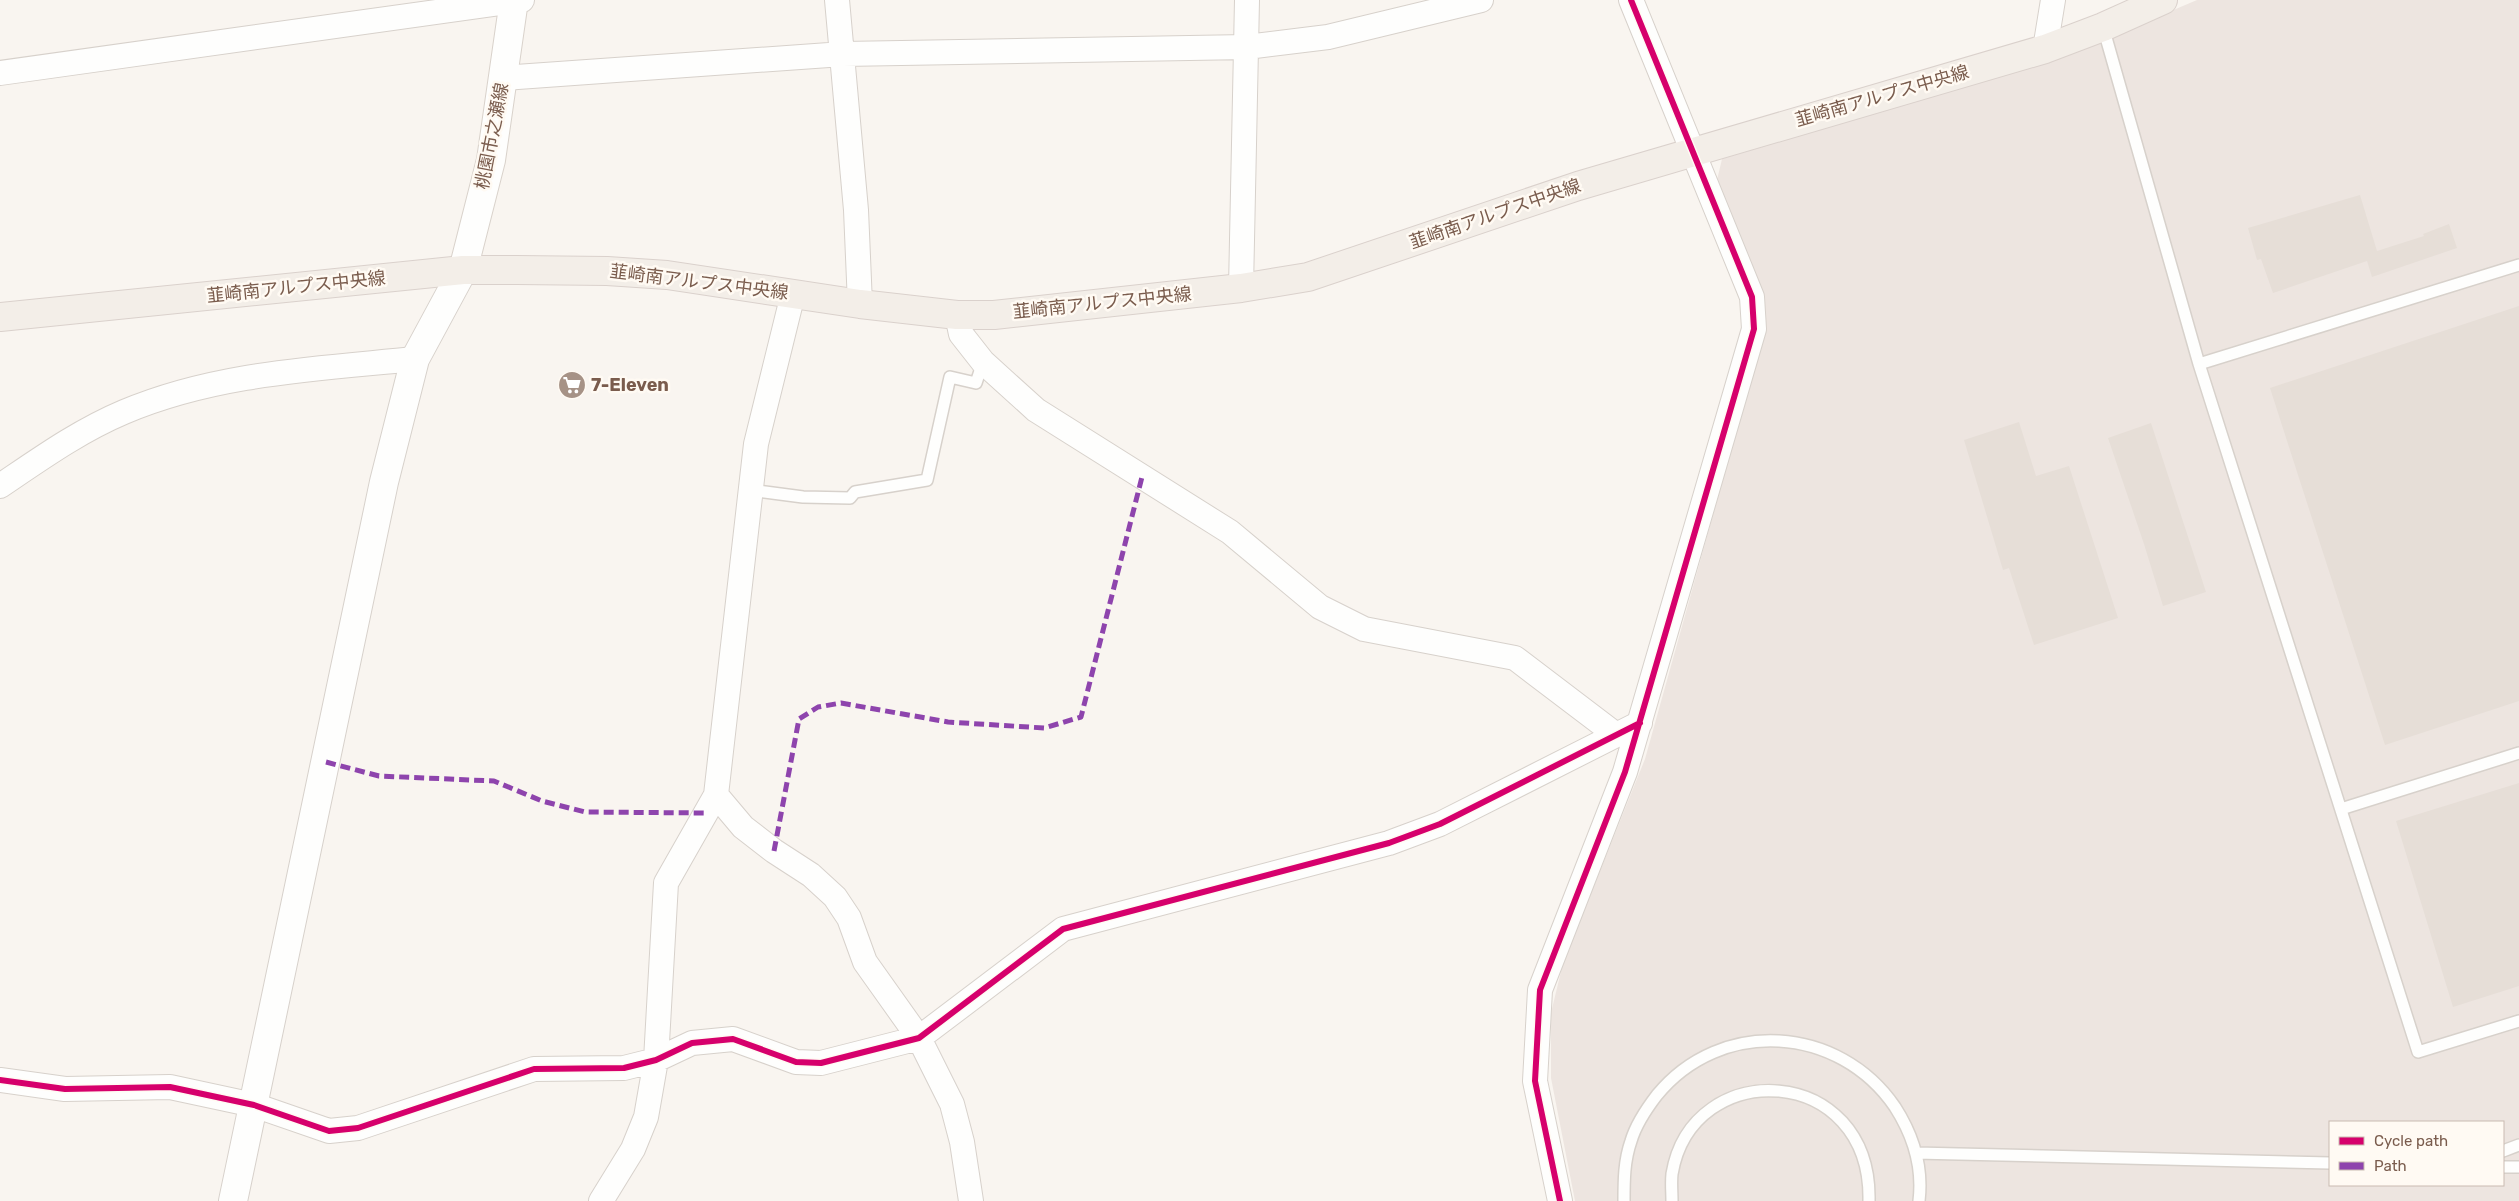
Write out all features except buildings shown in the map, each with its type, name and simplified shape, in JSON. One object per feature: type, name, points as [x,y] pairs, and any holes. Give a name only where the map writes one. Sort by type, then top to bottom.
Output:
[{"type":"main road","name":"韮崎南アルプス中央線","points":[[0,317],[463,270],[607,270],[667,276],[860,304],[957,314],[994,315],[1241,288],[1308,277],[1578,186],[1693,150],[2045,49],[2103,27],[2163,0]]},
{"type":"street","points":[[837,0],[856,210],[860,304]]},
{"type":"street","points":[[1241,288],[1247,0]]},
{"type":"street","points":[[503,78],[843,54],[1247,47],[1328,37],[1481,0]]},
{"type":"street","points":[[1560,1201],[1536,1081],[1540,990],[1625,772],[1754,330],[1752,297],[1631,0]]},
{"type":"street","points":[[2045,49],[2053,0]]},
{"type":"street","points":[[0,73],[517,1]]},
{"type":"street","name":"桃園市之瀬線","points":[[234,1201],[384,482],[415,359],[463,270],[490,160],[517,1]]},
{"type":"street","points":[[601,1201],[633,1149],[646,1117],[656,1060],[666,883],[716,795],[756,444],[793,294]]},
{"type":"street","points":[[957,314],[961,334],[982,362],[1036,410],[1230,532],[1320,607],[1364,629],[1515,658],[1614,734]]},
{"type":"street","points":[[0,486],[69,439],[124,412],[194,388],[256,375],[415,359]]},
{"type":"street","points":[[0,1080],[64,1089],[170,1087],[254,1105],[329,1131],[358,1128],[534,1069],[624,1068],[656,1060],[692,1043],[734,1039],[796,1062],[821,1063],[919,1038],[1063,929],[1388,844],[1440,824],[1530,780],[1614,734],[1640,723]]},
{"type":"street","points":[[716,795],[743,827],[774,851],[811,875],[835,897],[848,918],[865,962],[919,1038],[952,1104],[962,1142],[970,1201]]},
{"type":"lane","points":[[2103,27],[2199,364],[2418,1052],[2519,1021]]},
{"type":"lane","points":[[2199,364],[2519,265]]},
{"type":"lane","points":[[750,490],[803,497],[850,498],[855,492],[927,480],[950,377],[976,383],[982,362]]},
{"type":"lane","points":[[2341,808],[2519,754]]},
{"type":"lane","points":[[1624,1201],[1624,1174],[1631,1140],[1646,1109],[1668,1082],[1696,1061],[1727,1047],[1761,1040],[1796,1042],[1821,1049],[1859,1068],[1884,1092],[1904,1121],[1916,1153],[1920,1187],[1919,1201]]},
{"type":"lane","points":[[1672,1201],[1672,1175],[1680,1150],[1693,1127],[1712,1109],[1735,1097],[1760,1090],[1786,1091],[1811,1098],[1834,1112],[1851,1131],[1864,1154],[1870,1179],[1869,1201]]},
{"type":"lane","points":[[2504,1151],[2519,1145]]},
{"type":"lane","points":[[1916,1153],[2329,1163]]},
{"type":"lane","points":[[2504,1167],[2519,1167]]},
{"type":"shaded area","points":[[2197,0],[2519,0],[2519,1201],[1575,1201],[1551,1078],[1551,1013],[1563,963],[1645,759],[1764,332],[1717,180],[1722,159],[2072,53]]},
{"type":"marked path","points":[[774,851],[799,719],[818,707],[841,703],[948,722],[1044,728],[1081,717],[1142,477]]},
{"type":"marked path","points":[[326,762],[379,776],[494,781],[542,801],[585,812],[706,813]]},
{"type":"cycle path","points":[[1560,1201],[1535,1081],[1540,990],[1625,772],[1754,329],[1752,297],[1631,0]]},
{"type":"cycle path","points":[[0,1080],[65,1089],[170,1087],[254,1105],[329,1131],[358,1128],[534,1069],[624,1068],[656,1060],[692,1043],[733,1039],[796,1062],[821,1063],[919,1038],[1063,929],[1389,843],[1440,824],[1640,723]]},
{"type":"place","name":"7-Eleven","points":[[572,385]]}]
